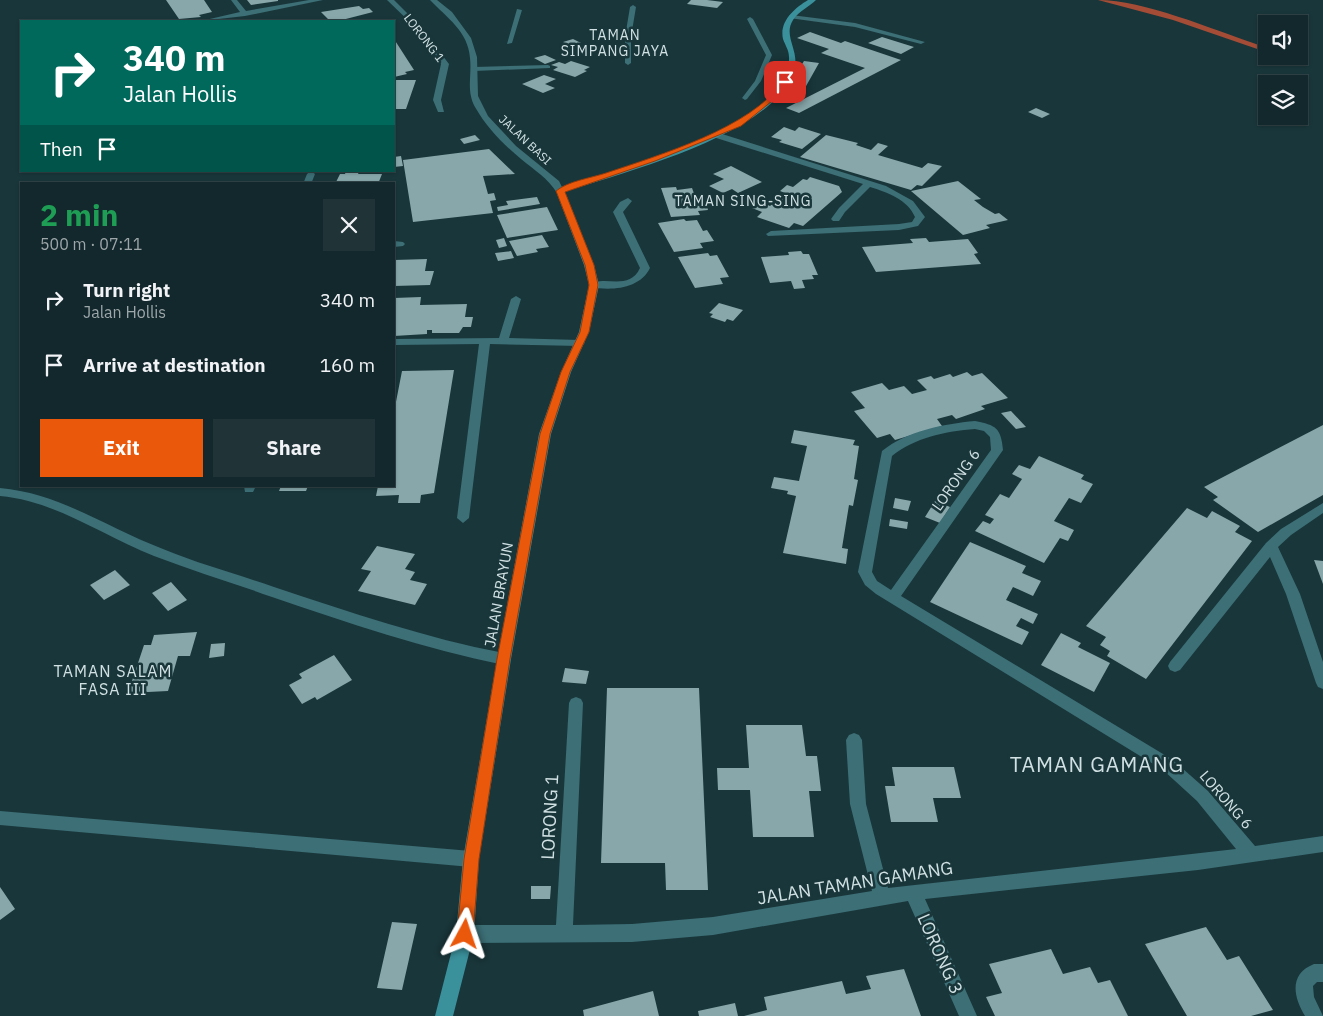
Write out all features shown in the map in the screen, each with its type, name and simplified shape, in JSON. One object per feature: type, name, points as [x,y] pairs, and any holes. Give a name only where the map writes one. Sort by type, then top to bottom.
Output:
[{"type":"main road","points":[[560,191],[653,159],[716,135],[738,124],[780,92],[791,73],[792,53],[785,33],[791,18],[799,9],[814,0]]},
{"type":"main road","name":"JALAN BRAYUN","points":[[444,1016],[465,934],[471,859],[504,659],[545,434],[566,372],[580,343],[589,316],[594,285],[589,265],[560,191]]},
{"type":"street","points":[[234,0],[245,14]]},
{"type":"street","points":[[210,20],[320,0]]},
{"type":"street","name":"LORONG 1","points":[[390,0],[417,26],[445,64],[437,100],[441,110]]},
{"type":"street","name":"JALAN BASI","points":[[433,0],[454,17],[468,36],[473,53],[472,92],[480,111],[491,126],[556,184],[560,191]]},
{"type":"street","points":[[791,18],[855,25],[921,42]]},
{"type":"street","points":[[716,135],[893,192],[919,212],[919,221],[915,224],[899,227],[771,234]]},
{"type":"street","points":[[308,182],[311,174]]},
{"type":"street","points":[[836,219],[869,183]]},
{"type":"street","points":[[594,285],[632,282],[644,273],[645,268],[618,212],[623,204],[628,201]]},
{"type":"street","points":[[503,341],[516,299]]},
{"type":"street","points":[[463,518],[485,341]]},
{"type":"street","points":[[395,342],[503,341],[580,343]]},
{"type":"street","name":"LORONG 6","points":[[894,598],[997,450],[996,437],[989,430],[978,426],[959,425],[900,443],[886,454],[865,572],[871,584],[1168,765],[1192,783],[1212,804],[1250,853]]},
{"type":"street","points":[[0,492],[16,493],[42,501],[157,552],[223,576],[399,633],[467,652],[504,659]]},
{"type":"street","points":[[1176,666],[1271,546],[1286,532],[1323,507]]},
{"type":"street","points":[[1271,546],[1293,594],[1323,683]]},
{"type":"street","name":"LORONG 1","points":[[564,933],[576,703]]},
{"type":"street","points":[[854,740],[858,804],[882,897]]},
{"type":"street","points":[[0,818],[471,859]]},
{"type":"street","name":"JALAN TAMAN GAMANG","points":[[465,934],[632,933],[713,926],[913,892],[1198,862],[1323,844]]},
{"type":"street","name":"LORONG 3","points":[[913,892],[968,1016]]},
{"type":"street","points":[[1315,1016],[1305,999],[1304,982],[1314,973],[1323,973]]},
{"type":"lane","points":[[628,63],[628,37],[633,7]]},
{"type":"lane","points":[[509,43],[519,10]]},
{"type":"lane","points":[[745,98],[758,81],[768,55],[750,19]]},
{"type":"lane","points":[[474,69],[548,67]]},
{"type":"shaded area","points":[[1098,0],[1136,5],[1177,16],[1258,45],[1258,49],[1173,20]]},
{"type":"building","points":[[166,0],[204,0],[212,12],[199,15],[201,17],[179,19]]},
{"type":"building","points":[[247,0],[278,0],[278,1],[251,5]]},
{"type":"building","points":[[691,0],[723,2],[717,8],[687,4]]},
{"type":"building","points":[[359,6],[363,9],[369,8],[373,12],[342,20],[329,20],[321,12]]},
{"type":"building","points":[[810,32],[841,43],[845,41],[901,60],[799,113],[786,108],[865,68],[821,53],[829,49],[797,38]]},
{"type":"building","points":[[882,37],[914,47],[901,54],[868,43]]},
{"type":"building","points":[[573,39],[581,43],[571,46],[563,42]]},
{"type":"building","points":[[395,41],[414,70],[405,72],[407,74],[395,77]]},
{"type":"building","points":[[545,55],[556,60],[545,64],[534,58]]},
{"type":"building","points":[[571,61],[590,67],[584,70],[587,71],[575,77],[553,70],[558,67],[551,65],[559,62],[565,64]]},
{"type":"building","points":[[804,61],[819,63],[801,95],[784,93]]},
{"type":"building","points":[[544,75],[556,79],[545,84],[555,88],[543,93],[522,84]]},
{"type":"building","points":[[395,80],[416,80],[406,109],[395,109]]},
{"type":"building","points":[[1036,108],[1050,114],[1042,118],[1028,112]]},
{"type":"building","points":[[784,127],[795,131],[799,127],[821,134],[802,149],[779,142],[782,140],[771,137]]},
{"type":"building","points":[[475,135],[480,140],[464,144],[460,139]]},
{"type":"building","points":[[826,135],[858,143],[856,145],[871,150],[878,143],[888,146],[878,155],[922,168],[928,163],[942,166],[922,186],[917,185],[911,190],[800,157]]},
{"type":"building","points":[[489,149],[515,174],[483,176],[488,194],[494,193],[496,200],[490,201],[493,213],[413,222],[403,160]]},
{"type":"building","points":[[401,156],[403,166],[395,167],[395,157]]},
{"type":"building","points":[[731,166],[762,182],[738,193],[732,189],[723,193],[709,186],[724,179],[713,174]]},
{"type":"building","points":[[346,172],[359,172],[358,174],[382,174],[379,182],[336,182],[340,174],[345,174]]},
{"type":"building","points":[[810,177],[839,186],[842,192],[803,226],[794,223],[789,228],[757,217],[762,212],[752,208],[760,202],[770,206],[785,193],[780,191],[787,185],[793,187],[803,179],[807,180]]},
{"type":"building","points":[[958,181],[981,199],[974,200],[1008,220],[986,225],[990,228],[963,235],[911,191]]},
{"type":"building","points":[[676,187],[677,190],[692,188],[695,196],[703,195],[708,210],[698,211],[700,215],[671,217],[661,188]]},
{"type":"building","points":[[537,197],[540,204],[498,211],[497,207],[508,205],[506,201]]},
{"type":"building","points":[[547,207],[558,230],[507,238],[497,215]]},
{"type":"building","points":[[684,219],[686,221],[697,220],[703,231],[707,230],[714,241],[700,243],[703,248],[674,252],[658,223]]},
{"type":"building","points":[[542,235],[549,247],[536,249],[538,252],[517,256],[509,241]]},
{"type":"building","points":[[504,238],[507,246],[499,248],[496,240]]},
{"type":"building","points":[[926,238],[929,242],[968,239],[978,253],[974,254],[981,264],[876,272],[862,247],[913,243],[910,239]]},
{"type":"building","points":[[511,251],[514,258],[498,261],[495,253]]},
{"type":"building","points":[[801,251],[803,254],[809,254],[818,275],[812,275],[814,279],[802,280],[805,288],[794,289],[791,281],[770,283],[761,257],[789,255],[788,252]]},
{"type":"building","points":[[708,253],[710,256],[717,255],[729,277],[720,278],[723,284],[695,288],[678,257]]},
{"type":"building","points":[[427,259],[425,271],[434,271],[430,285],[395,286],[395,260]]},
{"type":"building","points":[[421,297],[420,305],[467,304],[465,317],[473,317],[471,327],[463,327],[459,333],[432,333],[432,330],[427,330],[427,334],[395,336],[395,298]]},
{"type":"building","points":[[719,303],[743,310],[733,321],[727,319],[725,322],[710,317],[713,314],[709,313]]},
{"type":"building","points":[[454,370],[434,493],[421,495],[420,503],[398,503],[399,495],[376,496],[378,487],[395,487],[395,407],[402,371]]},
{"type":"building","points":[[967,372],[972,376],[982,373],[1008,398],[981,406],[985,409],[956,419],[952,415],[937,419],[942,426],[895,440],[890,434],[877,438],[854,411],[865,408],[851,392],[882,383],[889,390],[904,386],[912,394],[927,390],[917,380],[931,376],[934,379],[950,374],[953,377]]},
{"type":"building","points":[[1011,411],[1026,427],[1016,429],[1001,413]]},
{"type":"building","points":[[1323,425],[1323,495],[1258,532],[1213,500],[1218,497],[1204,487]]},
{"type":"building","points":[[794,430],[855,440],[853,445],[859,446],[854,479],[858,480],[853,506],[849,505],[842,548],[848,549],[846,564],[783,553],[796,496],[787,494],[788,491],[771,488],[774,477],[799,481],[807,446],[791,443]]},
{"type":"building","points":[[1039,456],[1084,475],[1081,479],[1093,484],[1081,503],[1069,498],[1054,521],[1074,530],[1068,541],[1060,538],[1044,563],[975,531],[983,521],[990,524],[994,519],[985,515],[1000,494],[1009,498],[1022,479],[1012,474],[1019,465],[1030,469]]},
{"type":"building","points":[[281,487],[308,487],[306,491],[279,491]]},
{"type":"building","points":[[895,498],[911,501],[908,511],[893,508]]},
{"type":"building","points":[[935,501],[950,507],[940,523],[925,517]]},
{"type":"building","points":[[1187,508],[1207,518],[1212,511],[1240,526],[1235,532],[1252,541],[1146,679],[1107,656],[1110,651],[1100,645],[1106,637],[1086,626]]},
{"type":"building","points":[[890,519],[908,522],[907,529],[889,526]]},
{"type":"building","points":[[970,542],[1026,566],[1022,573],[1041,581],[1033,596],[1013,587],[1006,600],[1038,614],[1033,624],[1021,618],[1016,626],[1029,632],[1022,645],[930,602]]},
{"type":"building","points":[[377,546],[415,554],[405,569],[415,572],[410,580],[427,584],[415,605],[358,591],[371,571],[361,569]]},
{"type":"building","points":[[1314,560],[1323,561],[1323,584]]},
{"type":"building","points":[[115,570],[130,585],[104,600],[90,585]]},
{"type":"building","points":[[171,582],[187,600],[168,611],[152,593]]},
{"type":"building","points":[[197,632],[190,656],[178,656],[168,691],[128,693],[144,645],[151,645],[154,635]]},
{"type":"building","points":[[1061,633],[1081,643],[1078,647],[1110,663],[1094,692],[1041,665]]},
{"type":"building","points":[[225,643],[224,656],[209,658],[211,644]]},
{"type":"building","points":[[334,655],[352,680],[317,700],[315,697],[302,704],[289,685],[302,678],[299,674]]},
{"type":"building","points":[[565,668],[589,671],[586,684],[562,682]]},
{"type":"building","points":[[607,688],[699,688],[708,890],[666,890],[665,863],[601,863]]},
{"type":"building","points":[[746,725],[802,725],[806,756],[817,756],[821,791],[809,791],[814,837],[753,837],[750,790],[718,790],[717,768],[749,768]]},
{"type":"building","points":[[892,767],[954,767],[961,798],[933,798],[938,822],[891,822],[885,786],[895,786]]},
{"type":"building","points":[[531,886],[551,886],[550,899],[531,899]]},
{"type":"building","points":[[0,887],[15,909],[0,920]]},
{"type":"building","points":[[392,922],[417,924],[402,990],[377,988]]},
{"type":"building","points":[[1206,927],[1227,960],[1239,956],[1273,1010],[1251,1016],[1187,1016],[1145,944]]},
{"type":"building","points":[[1051,949],[1063,974],[1090,967],[1098,983],[1110,980],[1128,1016],[995,1016],[986,997],[1002,993],[989,964]]},
{"type":"building","points":[[904,969],[921,1016],[744,1016],[767,1010],[764,997],[842,981],[846,994],[871,989],[866,976]]},
{"type":"building","points":[[653,991],[659,1016],[584,1016],[583,1010]]},
{"type":"building","points":[[735,1003],[738,1016],[699,1016],[698,1011]]},
{"type":"district","name":"TAMAN SIMPANG JAYA","points":[[615,43]]},
{"type":"district","name":"TAMAN SING-SING","points":[[743,201]]},
{"type":"district","name":"TAMAN SALAM FASA III","points":[[113,680]]},
{"type":"district","name":"TAMAN GAMANG","points":[[1097,765]]},
{"type":"route","points":[[465,934],[471,859],[504,659],[545,434],[566,372],[584,332],[589,316],[594,285],[589,265],[560,191],[716,135],[758,111],[780,92],[785,82]]}]
